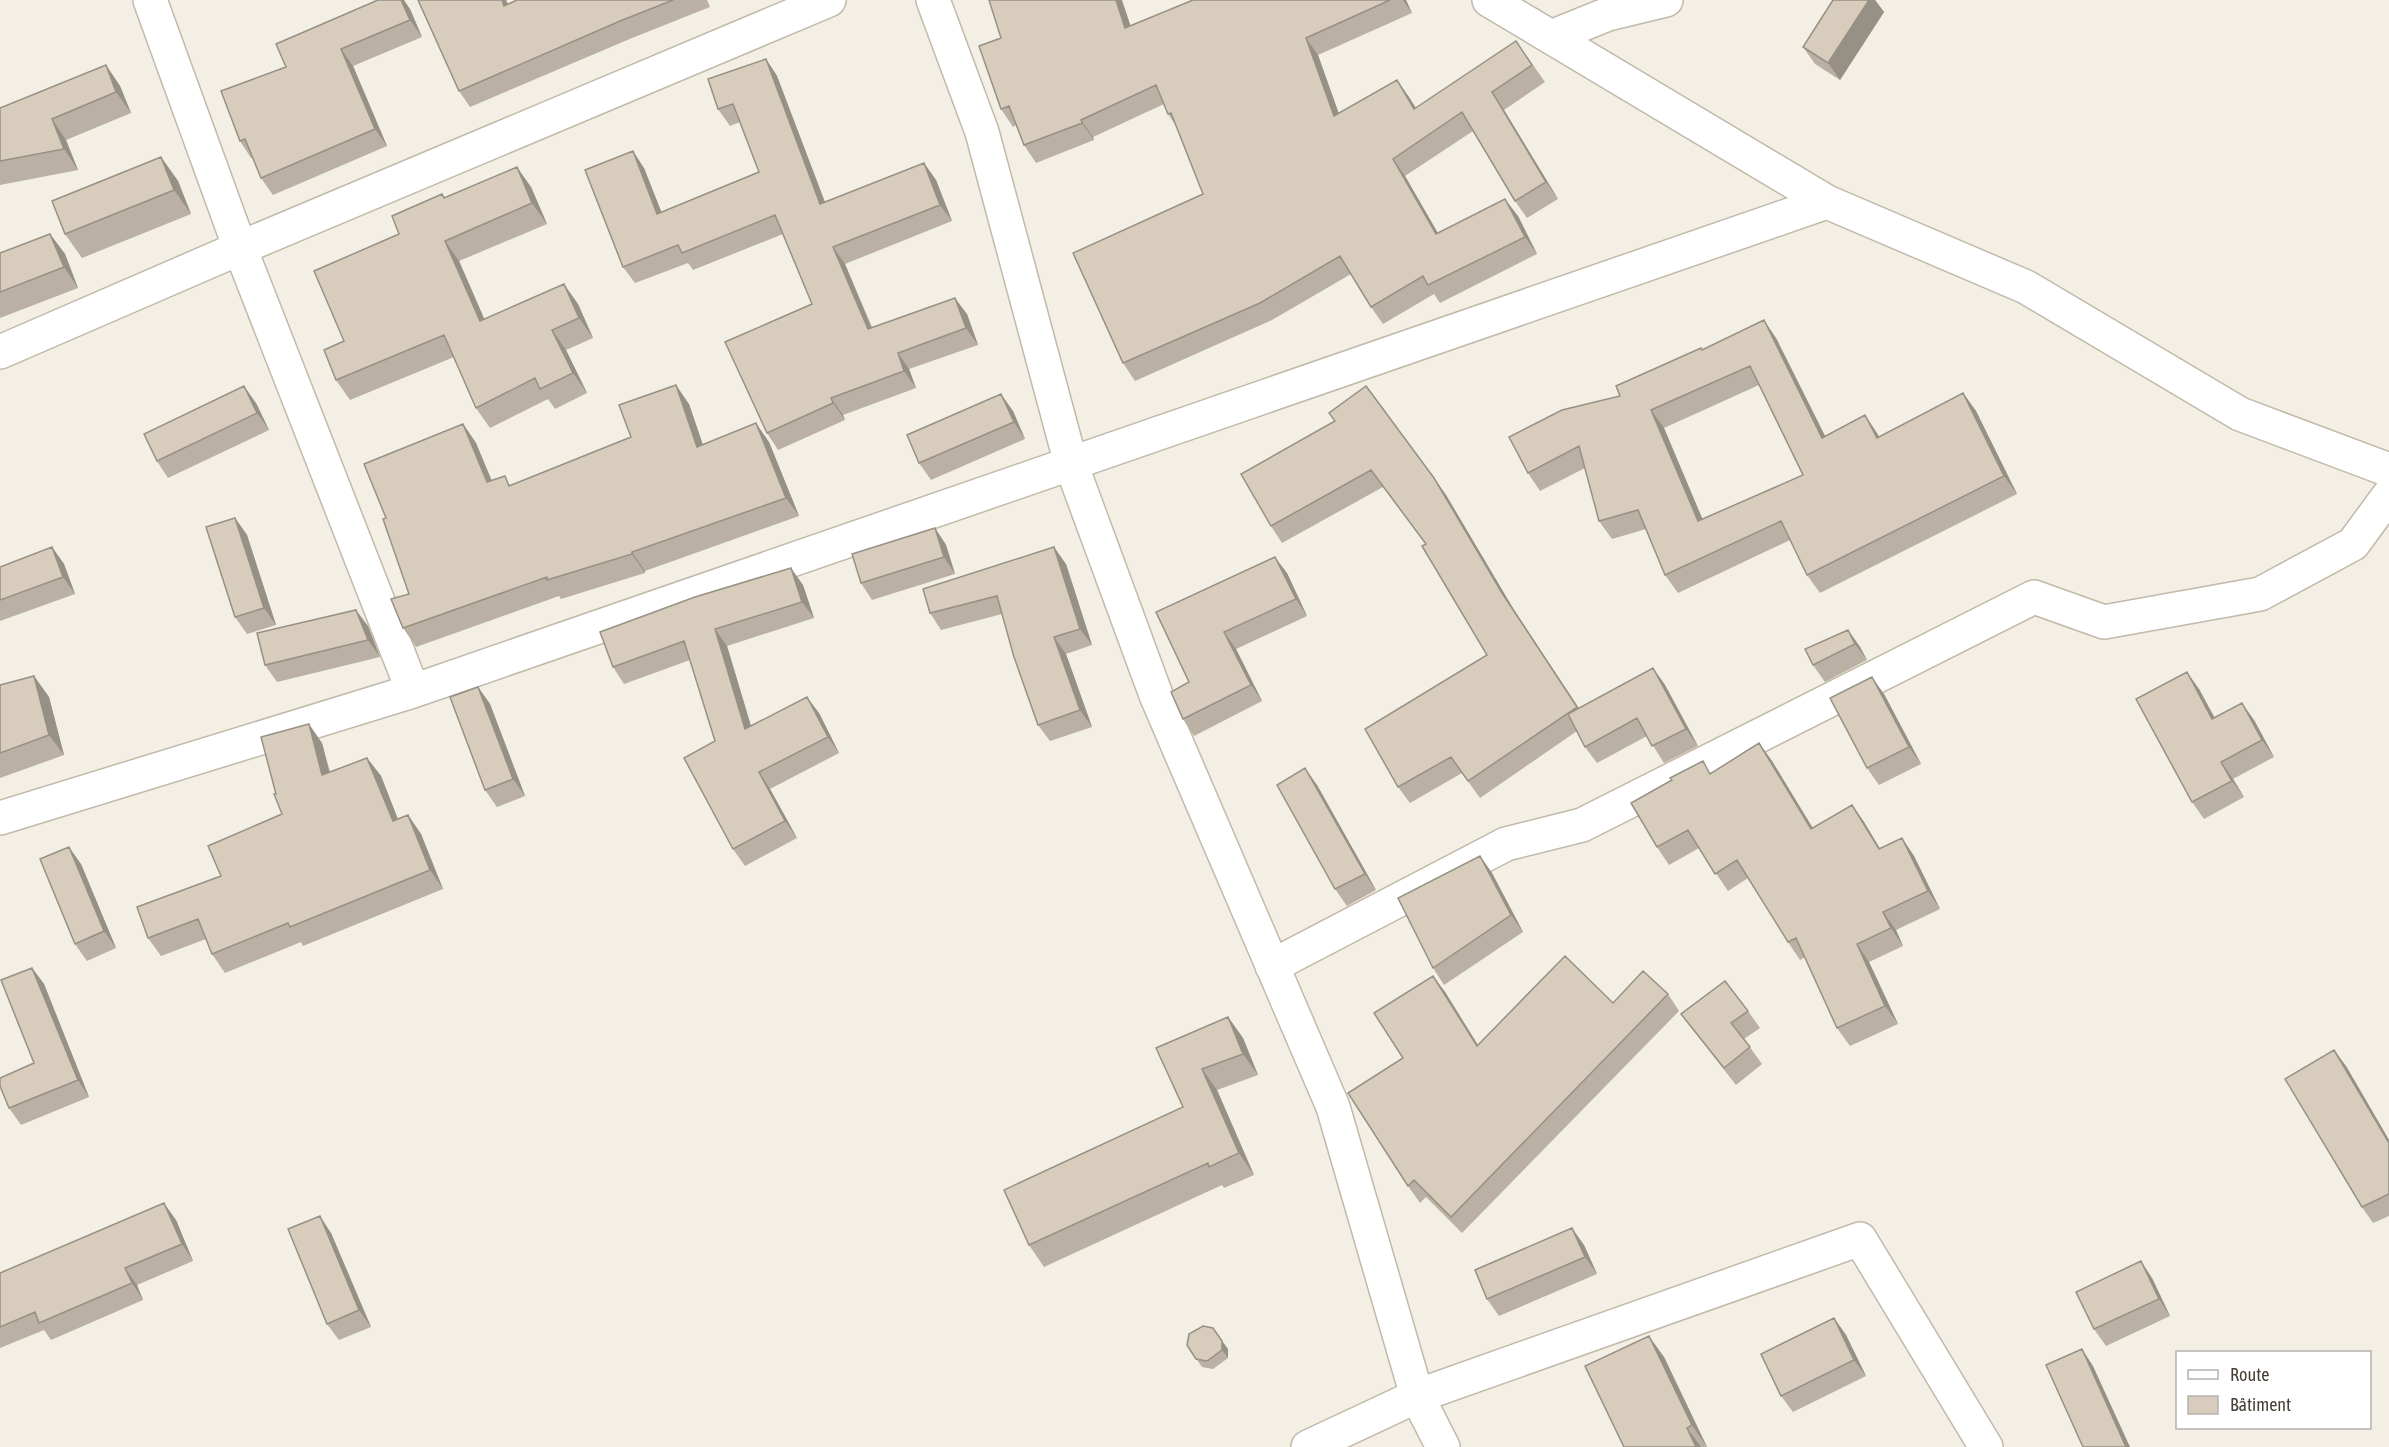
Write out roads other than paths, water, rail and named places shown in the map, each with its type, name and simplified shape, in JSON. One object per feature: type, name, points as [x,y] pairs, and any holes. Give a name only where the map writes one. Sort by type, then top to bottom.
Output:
[{"type":"street","points":[[150,0],[240,248],[414,691]]},
{"type":"street","points":[[0,352],[240,248],[829,0]]},
{"type":"street","points":[[933,0],[981,132],[1071,464],[1156,694],[1332,1107],[1418,1396],[1443,1447]]},
{"type":"street","points":[[1489,0],[1827,202],[2026,286],[2240,414],[2389,470]]},
{"type":"street","points":[[1551,37],[1608,14],[1666,0]]},
{"type":"street","points":[[0,818],[414,691],[1827,202]]},
{"type":"street","points":[[1272,966],[1506,844],[1582,825],[2034,597],[2104,622],[2260,594],[2353,544],[2389,495]]},
{"type":"street","points":[[1308,1447],[1418,1396],[1860,1239],[1986,1447]]}]
